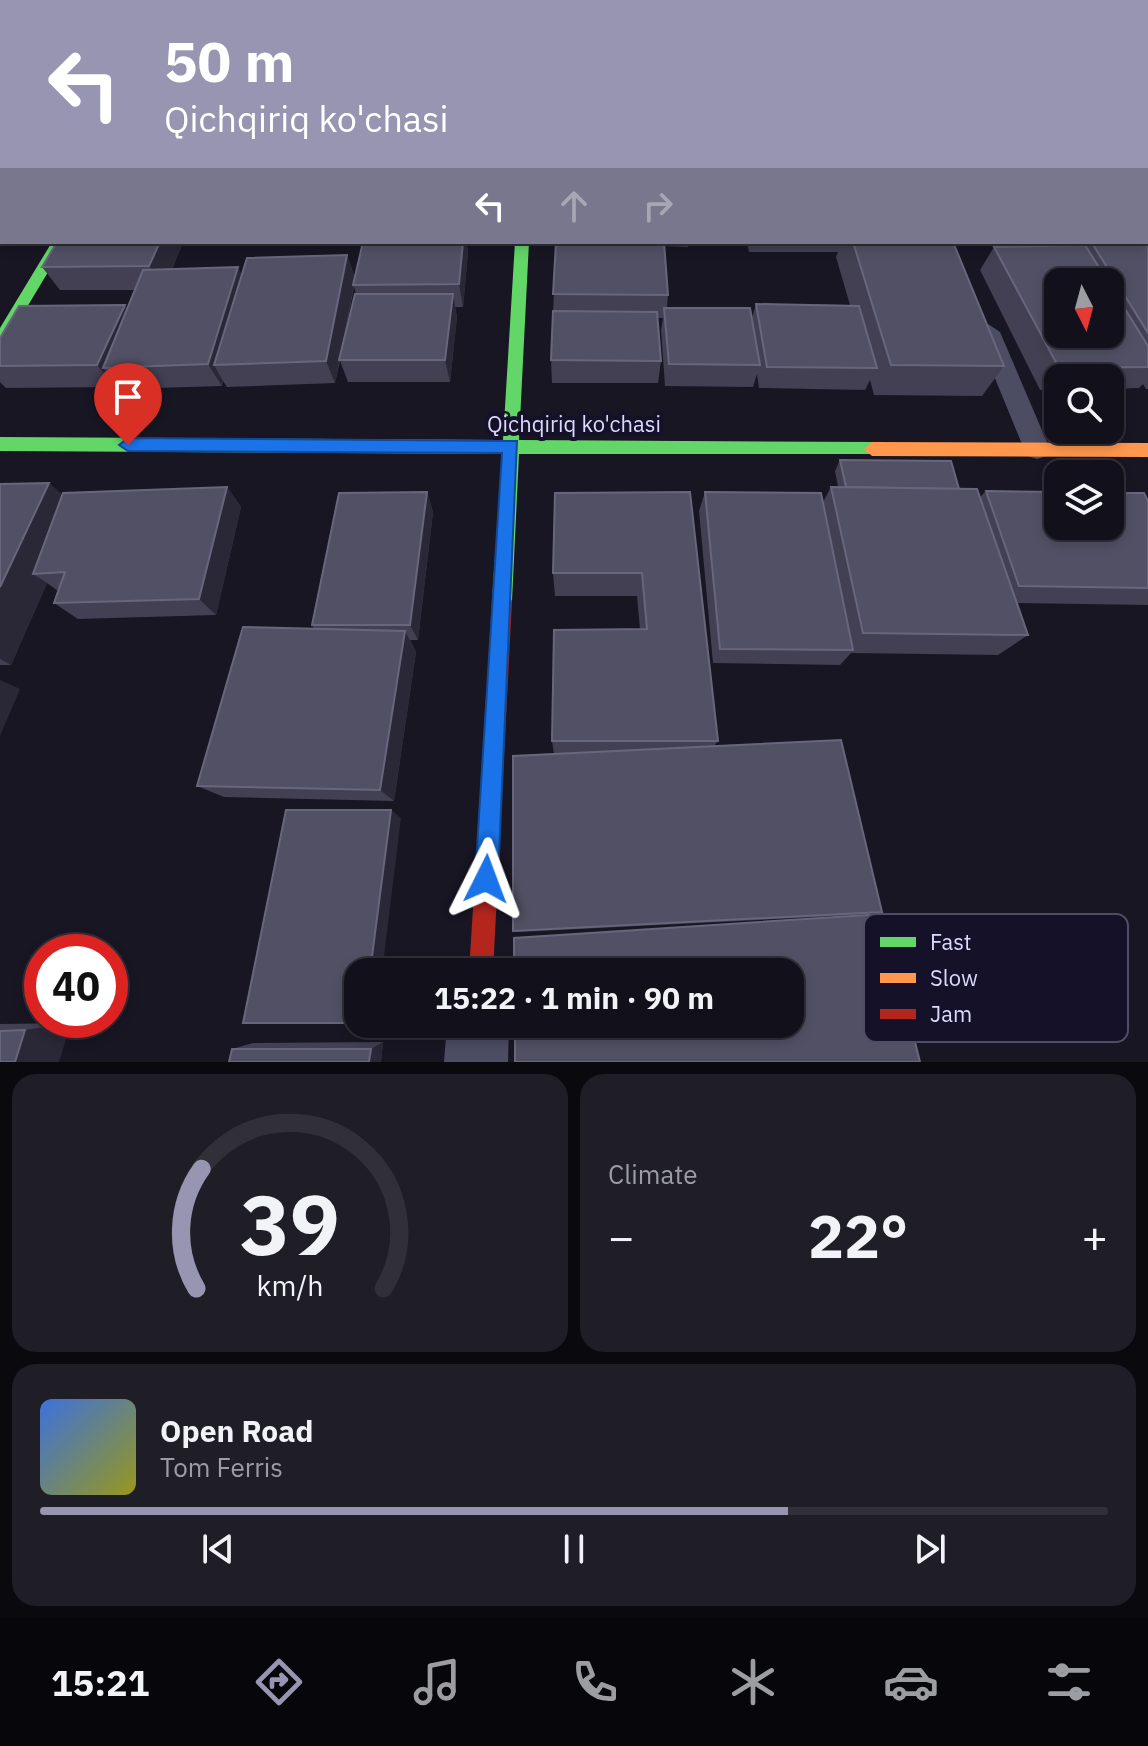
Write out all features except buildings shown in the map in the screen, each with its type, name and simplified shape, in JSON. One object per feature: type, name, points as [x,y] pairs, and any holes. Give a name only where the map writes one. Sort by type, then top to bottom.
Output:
[{"type":"street","points":[[0,340],[58,244]]},
{"type":"street","points":[[482,958],[522,244]]},
{"type":"street","name":"Qichqiriq ko'chasi","points":[[0,444],[1148,450]]},
{"type":"street","points":[[476,1062],[477,1038]]},
{"type":"lane","points":[[980,311],[1037,449]]},
{"type":"traffic: fast","points":[[0,340],[58,244]]},
{"type":"traffic: fast","points":[[502,601],[522,244]]},
{"type":"traffic: fast","points":[[0,444],[872,449]]},
{"type":"traffic: slow","points":[[872,449],[1148,450]]},
{"type":"traffic: jam","points":[[482,958],[502,601]]},
{"type":"route","points":[[128,445],[511,446],[486,879]]}]
